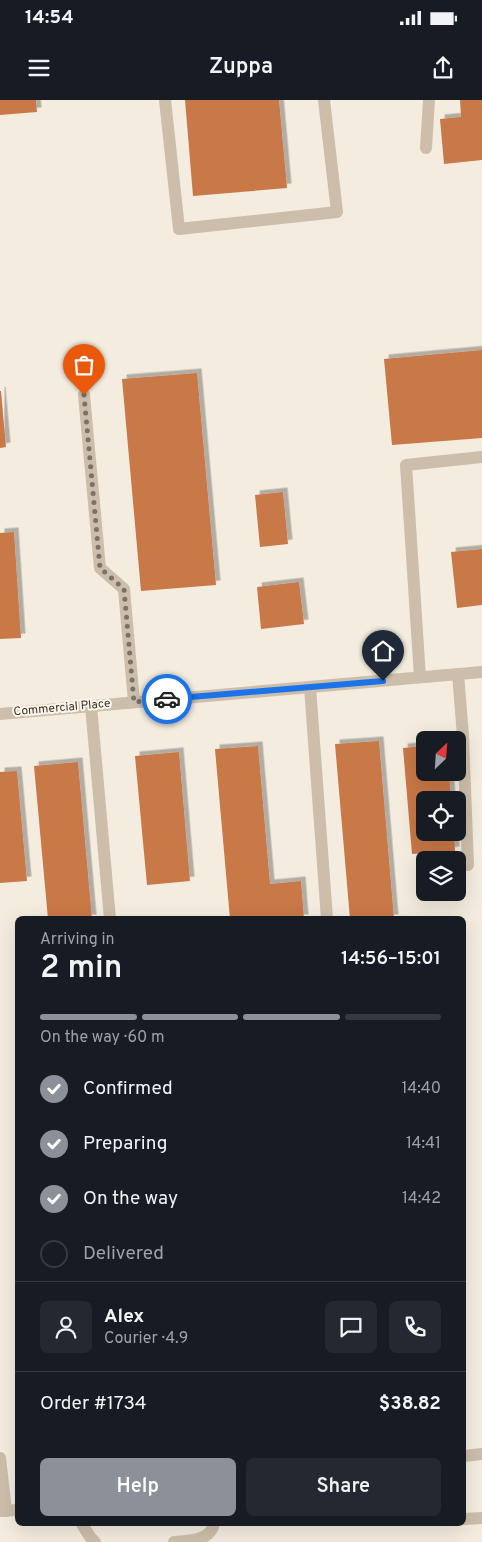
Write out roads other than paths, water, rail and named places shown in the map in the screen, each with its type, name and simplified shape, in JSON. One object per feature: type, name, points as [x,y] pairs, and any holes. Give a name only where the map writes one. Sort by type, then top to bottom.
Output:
[{"type":"street","points":[[164,100],[179,229],[337,212],[324,100]]},
{"type":"street","points":[[426,148],[429,100]]},
{"type":"street","points":[[84,395],[100,568],[124,589],[134,702]]},
{"type":"street","points":[[420,677],[406,465],[482,457]]},
{"type":"street","name":"Commercial Place","points":[[0,714],[482,672]]},
{"type":"street","points":[[458,674],[463,736],[468,866]]},
{"type":"street","points":[[310,687],[327,916]]},
{"type":"street","points":[[91,706],[110,916]]},
{"type":"street","points":[[466,1456],[482,1454]]},
{"type":"street","points":[[0,1458],[8,1510]]},
{"type":"street","points":[[466,1519],[482,1518]]},
{"type":"street","points":[[83,1526],[90,1538],[95,1542]]},
{"type":"street","points":[[174,1542],[205,1537],[213,1526]]}]
